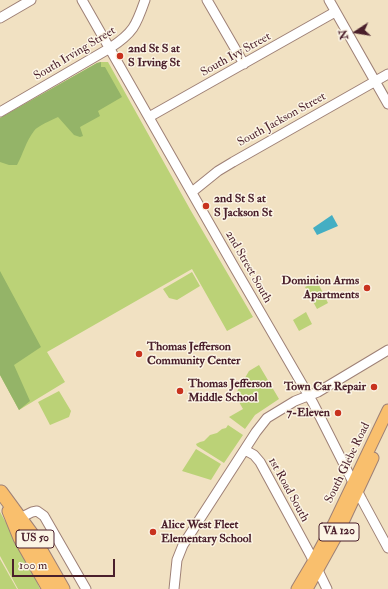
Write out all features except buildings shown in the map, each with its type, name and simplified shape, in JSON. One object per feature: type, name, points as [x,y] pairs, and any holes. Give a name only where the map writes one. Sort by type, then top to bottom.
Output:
[{"type":"highway","name":"US 50","points":[[0,491],[31,533],[63,589]]},
{"type":"highway","name":"US 50","points":[[0,491],[20,538],[46,585]]},
{"type":"main road","name":"South Glebe Road","points":[[356,487],[359,470],[388,410]]},
{"type":"main road","name":"South Glebe Road","points":[[307,589],[315,567],[388,426]]},
{"type":"main road","name":"South Glebe Road","points":[[297,589],[315,567]]},
{"type":"street","points":[[0,18],[31,0]]},
{"type":"street","name":"2nd Street South","points":[[82,0],[309,396],[388,548]]},
{"type":"street","name":"South Irving Street","points":[[0,112],[125,38],[134,29],[145,0]]},
{"type":"street","points":[[207,0],[244,64]]},
{"type":"street","points":[[328,0],[388,104]]},
{"type":"street","name":"South Ivy Street","points":[[149,117],[335,12]]},
{"type":"street","name":"South Jackson Street","points":[[192,192],[233,162],[388,74]]},
{"type":"street","points":[[174,589],[177,560],[183,545],[256,432],[267,418],[295,401],[318,392],[388,350]]},
{"type":"street","name":"1st Road South","points":[[245,450],[254,455],[260,462],[327,589]]},
{"type":"street","points":[[20,518],[37,511],[44,516],[86,589]]},
{"type":"green space","points":[[101,62],[108,62],[191,211],[253,317],[227,331],[192,269],[47,352],[65,382],[19,410],[0,375],[0,118]]},
{"type":"green space","points":[[101,62],[101,67],[105,67],[122,97],[98,111],[100,116],[80,127],[83,136],[80,137],[74,135],[58,117],[41,125],[34,131],[17,165],[9,165],[0,162],[0,118]]},
{"type":"green space","points":[[0,271],[41,347],[14,365],[30,401],[19,410],[0,375]]},
{"type":"green space","points":[[192,272],[200,286],[177,300],[169,298],[163,289]]},
{"type":"green space","points":[[317,281],[328,303],[317,309],[305,287]]},
{"type":"green space","points":[[306,312],[312,324],[299,331],[293,320]]},
{"type":"green space","points":[[259,365],[279,399],[255,415],[245,429],[229,417],[243,409],[235,395],[249,371]]},
{"type":"green space","points":[[59,391],[71,411],[69,417],[50,425],[38,402]]},
{"type":"green space","points":[[228,425],[243,435],[224,463],[196,444],[204,441],[210,435],[226,428]]},
{"type":"green space","points":[[196,449],[221,464],[211,480],[182,471]]},
{"type":"green space","points":[[0,512],[22,551],[40,589],[18,589],[0,556]]},
{"type":"green space","points":[[0,559],[17,589],[0,589]]},
{"type":"water","points":[[332,215],[338,226],[317,235],[313,228]]},
{"type":"place","name":"2nd St S at S Irving St","points":[[120,56]]},
{"type":"place","name":"2nd St S at S Jackson St","points":[[206,206]]},
{"type":"place","name":"Dominion Arms Apartments","points":[[367,288]]},
{"type":"place","name":"Thomas Jefferson Community Center","points":[[139,354]]},
{"type":"place","name":"Town Car Repair","points":[[374,387]]},
{"type":"place","name":"Thomas Jefferson Middle School","points":[[180,391]]},
{"type":"place","name":"7-Eleven","points":[[338,413]]},
{"type":"place","name":"Alice West Fleet Elementary School","points":[[153,532]]}]
